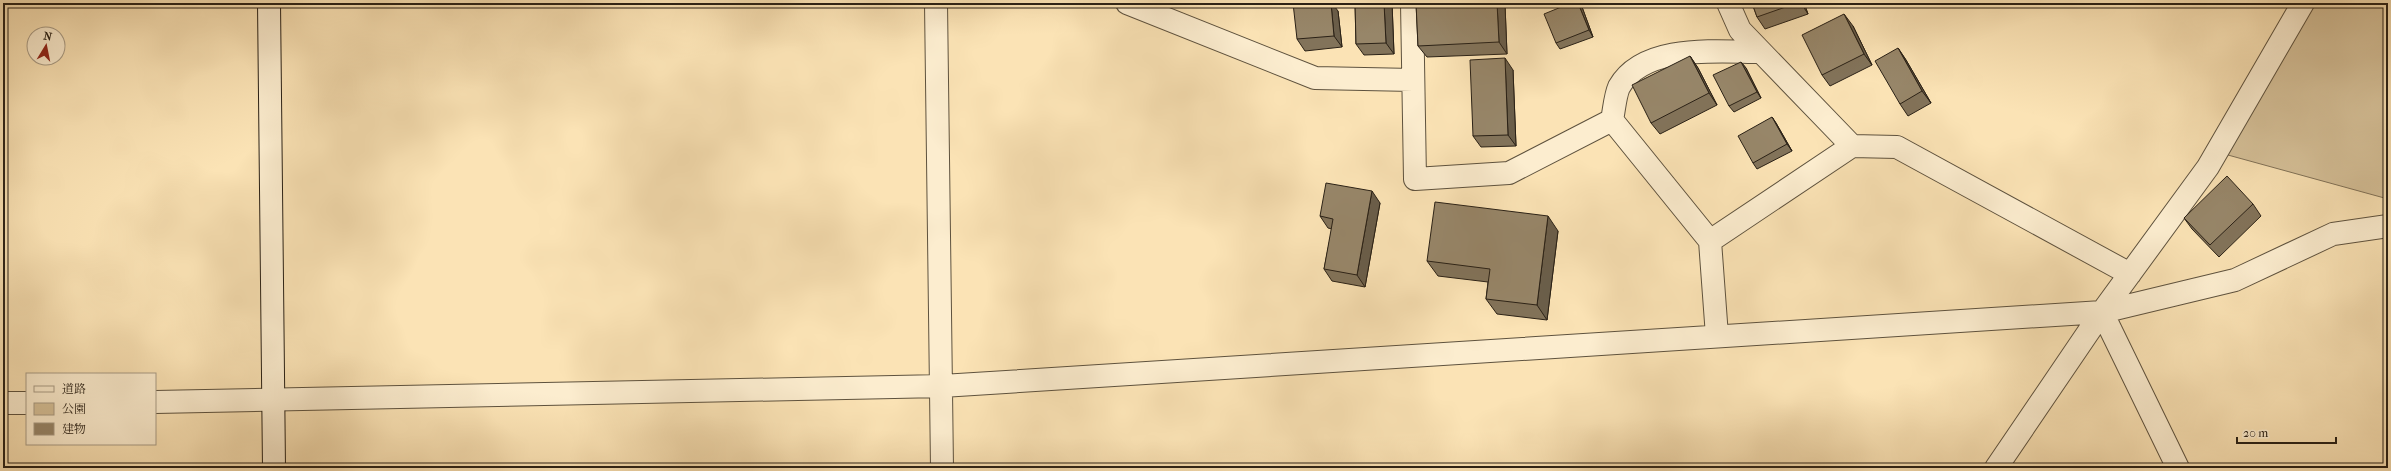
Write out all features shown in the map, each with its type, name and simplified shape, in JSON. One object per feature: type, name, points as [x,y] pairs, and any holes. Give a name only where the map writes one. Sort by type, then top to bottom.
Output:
[{"type":"street","points":[[269,3],[274,468]]},
{"type":"street","points":[[936,3],[942,468]]},
{"type":"street","points":[[1127,3],[1315,78],[1413,80]]},
{"type":"street","points":[[1412,3],[1415,179],[1509,173],[1612,120]]},
{"type":"street","points":[[1728,3],[1740,30],[1852,146]]},
{"type":"street","points":[[1996,468],[2102,312],[2208,167],[2303,3]]},
{"type":"street","points":[[1612,120],[1619,88],[1636,68],[1672,54],[1702,51],[1761,52]]},
{"type":"street","points":[[1612,120],[1710,241],[1717,336]]},
{"type":"street","points":[[1710,241],[1852,146],[1897,147],[2130,274]]},
{"type":"street","points":[[156,402],[274,401],[942,386],[2102,312],[2235,280],[2333,234],[2388,226]]},
{"type":"street","points":[[2102,312],[2178,468]]},
{"type":"street","points":[[3,403],[26,403]]},
{"type":"green space","points":[[2309,3],[2388,3],[2388,199],[2217,152]]},
{"type":"building","points":[[1293,3],[1331,3],[1334,36],[1297,39]]},
{"type":"building","points":[[1355,3],[1384,3],[1386,43],[1356,44]]},
{"type":"building","points":[[1416,3],[1497,3],[1499,42],[1418,46]]},
{"type":"building","points":[[1571,3],[1578,3],[1589,30],[1556,43],[1544,14]]},
{"type":"building","points":[[1752,3],[1797,3],[1757,17]]},
{"type":"building","points":[[1844,14],[1864,54],[1822,75],[1802,35]]},
{"type":"building","points":[[1898,48],[1922,91],[1900,104],[1875,61]]},
{"type":"building","points":[[1690,56],[1709,93],[1651,123],[1632,85]]},
{"type":"building","points":[[1505,58],[1508,135],[1473,136],[1470,60]]},
{"type":"building","points":[[1741,62],[1757,92],[1729,106],[1713,75]]},
{"type":"building","points":[[1772,117],[1787,144],[1753,163],[1738,136]]},
{"type":"building","points":[[2227,176],[2253,204],[2210,245],[2184,218]]},
{"type":"building","points":[[1326,183],[1372,191],[1357,275],[1324,269],[1333,219],[1320,216]]},
{"type":"building","points":[[1435,202],[1548,216],[1537,305],[1486,299],[1490,269],[1427,261]]}]
